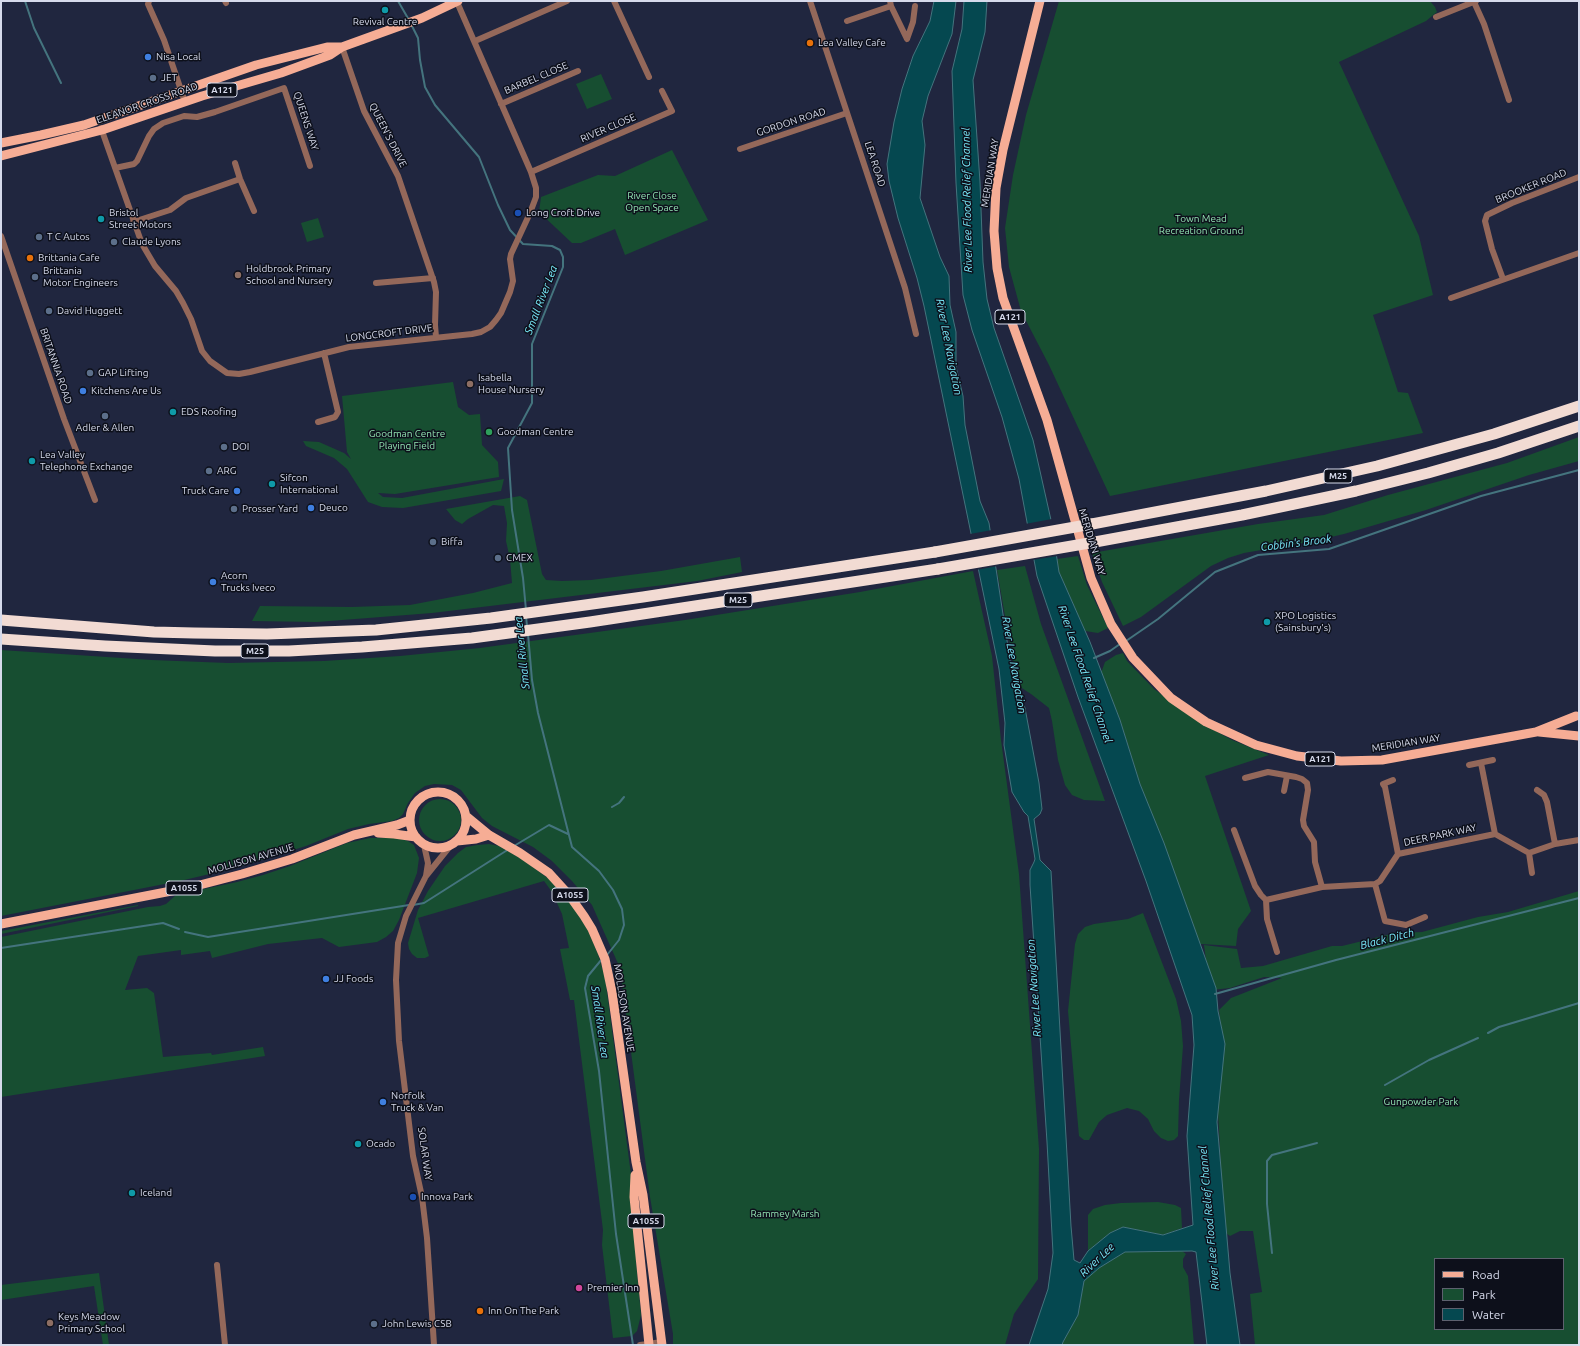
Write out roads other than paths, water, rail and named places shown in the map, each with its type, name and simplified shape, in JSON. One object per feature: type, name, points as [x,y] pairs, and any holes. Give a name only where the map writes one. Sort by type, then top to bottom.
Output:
[{"type":"highway","name":"M25","points":[[1,620],[154,632],[267,634],[376,630],[541,612],[762,580],[935,552],[1273,490],[1377,466],[1494,434],[1579,406]]},
{"type":"highway","name":"M25","points":[[1,639],[171,650],[252,651],[369,647],[508,633],[738,600],[938,569],[1212,521],[1356,491],[1484,457],[1579,426]]},
{"type":"main road","name":"ELEANOR CROSS ROAD","points":[[1,143],[41,135],[98,120],[256,65],[327,47],[342,46],[422,18],[458,1]]},
{"type":"main road","name":"MERIDIAN WAY","points":[[1040,1],[1003,150],[996,188],[994,231],[997,268],[1003,298],[1047,420],[1091,578],[1111,624],[1133,658],[1171,698],[1206,722],[1256,745],[1297,756],[1340,761],[1382,760],[1536,732],[1578,713]]},
{"type":"main road","name":"ELEANOR CROSS ROAD","points":[[1,156],[102,130],[202,96],[281,73],[330,55],[342,46]]},
{"type":"main road","points":[[1578,713],[1576,729],[1579,735]]},
{"type":"main road","name":"MERIDIAN WAY","points":[[1536,732],[1579,735]]},
{"type":"main road","name":"MOLLISON AVENUE","points":[[1,924],[192,887],[242,874],[292,859],[362,833],[397,825],[410,820],[412,809],[424,796],[436,792],[448,794],[457,800],[463,807],[466,816],[489,835],[520,853],[549,873],[569,895],[592,929],[602,953],[612,992],[636,1162],[643,1195],[662,1344]]},
{"type":"main road","points":[[454,843],[465,828],[466,816]]},
{"type":"main road","points":[[410,820],[411,827],[416,838],[424,845],[437,849],[454,843],[489,835]]},
{"type":"main road","name":"MOLLISON AVENUE","points":[[362,833],[394,834],[416,838]]},
{"type":"main road","name":"MOLLISON AVENUE","points":[[636,1162],[634,1197],[646,1345]]},
{"type":"street","points":[[149,1],[148,4],[164,40],[185,102]]},
{"type":"street","name":"LONGCROFT DRIVE","points":[[98,120],[148,257],[176,291],[183,303],[202,351],[210,361],[227,373],[239,374],[348,347],[477,333],[490,327],[496,320],[505,304],[512,284],[510,259],[536,194],[535,182],[531,172],[458,1]]},
{"type":"street","points":[[474,41],[567,1]]},
{"type":"street","points":[[614,1],[649,77]]},
{"type":"street","name":"LEA ROAD","points":[[810,1],[905,288],[916,334]]},
{"type":"street","points":[[1436,17],[1475,1],[1509,100]]},
{"type":"street","points":[[847,21],[890,3],[907,39],[913,22],[915,6]]},
{"type":"street","name":"QUEEN'S DRIVE","points":[[342,46],[364,112],[398,176],[432,278],[436,292],[434,325],[436,337]]},
{"type":"street","name":"BARBEL CLOSE","points":[[501,104],[578,71]]},
{"type":"street","name":"QUEENS WAY","points":[[115,168],[137,162],[149,136],[154,129],[163,123],[184,116],[197,117],[215,112],[284,88],[310,166]]},
{"type":"street","name":"RIVER CLOSE","points":[[531,172],[672,111],[662,91]]},
{"type":"street","name":"GORDON ROAD","points":[[740,149],[847,113]]},
{"type":"street","points":[[235,163],[240,179],[254,211]]},
{"type":"street","name":"BROOKER ROAD","points":[[1503,279],[1492,249],[1485,221],[1487,215],[1519,200],[1579,177]]},
{"type":"street","points":[[134,222],[165,212],[186,198],[240,179]]},
{"type":"street","name":"BRITANNIA ROAD","points":[[1,236],[64,419],[95,500]]},
{"type":"street","points":[[1451,298],[1579,253]]},
{"type":"street","points":[[376,283],[432,278]]},
{"type":"street","points":[[318,422],[335,417],[338,412],[324,353]]},
{"type":"street","points":[[1469,765],[1493,760]]},
{"type":"street","points":[[1481,763],[1495,834],[1529,853],[1555,844],[1579,840]]},
{"type":"street","points":[[1245,778],[1268,772],[1302,779],[1308,786],[1303,820],[1304,826],[1314,842],[1315,862],[1322,886]]},
{"type":"street","points":[[1284,791],[1288,776]]},
{"type":"street","points":[[1393,780],[1383,784],[1385,787],[1398,854]]},
{"type":"street","points":[[1537,790],[1544,796],[1555,844]]},
{"type":"street","points":[[1234,830],[1255,886],[1266,900],[1267,919],[1277,952]]},
{"type":"street","name":"DEER PARK WAY","points":[[1375,884],[1380,881],[1398,854],[1495,834]]},
{"type":"street","name":"SOLAR WAY","points":[[434,1345],[427,1238],[422,1197],[414,1156],[397,1014],[397,947],[406,916],[426,876],[454,843]]},
{"type":"street","name":"SOLAR WAY","points":[[424,845],[428,863],[426,876]]},
{"type":"street","points":[[1529,853],[1532,873]]},
{"type":"street","points":[[1266,900],[1322,886],[1375,884],[1385,921],[1406,924],[1425,917]]},
{"type":"street","points":[[217,1265],[225,1345]]},
{"type":"street","points":[[646,1345],[662,1344]]},
{"type":"water","points":[[934,1],[956,1],[952,34],[928,96],[922,121],[925,145],[920,198],[940,257],[949,276],[950,305],[956,332],[956,367],[963,396],[965,425],[980,501],[989,523],[1014,686],[1025,708],[1039,783],[1042,809],[1040,814],[1034,819],[1040,860],[1051,871],[1074,1260],[1080,1263],[1088,1251],[1110,1233],[1123,1227],[1163,1235],[1193,1225],[1187,1136],[1194,1045],[1192,1015],[1146,881],[1078,697],[1037,576],[1019,479],[1002,417],[972,330],[963,295],[956,183],[952,71],[962,29],[964,1],[987,1],[985,32],[973,80],[980,182],[983,262],[987,299],[994,328],[1033,440],[1051,520],[1059,572],[1090,642],[1120,720],[1140,784],[1164,843],[1216,988],[1218,1011],[1225,1044],[1217,1122],[1230,1273],[1240,1345],[1207,1345],[1196,1252],[1192,1251],[1125,1252],[1099,1268],[1084,1281],[1078,1315],[1062,1345],[1029,1345],[1048,1289],[1053,1253],[1030,885],[1030,870],[1035,859],[1028,816],[1012,792],[1004,745],[1005,723],[999,669],[924,306],[917,278],[898,218],[889,181],[887,164],[894,122],[902,89],[913,56],[930,21]]},
{"type":"waterway","points":[[25,1],[34,28],[61,83]]},
{"type":"waterway","name":"Small River Lea","points":[[398,1],[409,20]]},
{"type":"waterway","name":"Small River Lea","points":[[411,24],[418,38],[425,87],[435,105],[479,157],[498,205],[510,230],[523,244],[552,246],[560,250],[563,257],[563,267],[532,344],[532,403],[508,448],[512,510],[523,578],[526,610]]},
{"type":"waterway","name":"Cobbin's Brook","points":[[1126,641],[1158,619],[1215,572],[1258,555],[1329,549],[1481,496],[1579,470]]},
{"type":"waterway","name":"Small River Lea","points":[[526,616],[527,626]]},
{"type":"waterway","name":"Small River Lea","points":[[528,634],[532,680],[538,713],[572,847],[599,871],[613,890],[622,909],[624,925],[619,940],[607,955]]},
{"type":"waterway","name":"Cobbin's Brook","points":[[1094,658],[1110,651],[1120,644]]},
{"type":"waterway","points":[[612,807],[619,803],[624,797]]},
{"type":"waterway","points":[[514,846],[549,825],[568,834]]},
{"type":"waterway","points":[[413,905],[424,903],[509,849]]},
{"type":"waterway","name":"Black Ditch","points":[[1215,994],[1336,960],[1579,898]]},
{"type":"waterway","points":[[185,932],[208,937],[409,905]]},
{"type":"waterway","points":[[1,948],[163,923],[179,929]]},
{"type":"waterway","name":"Small River Lea","points":[[602,959],[588,976],[585,988],[599,1071],[616,1234],[633,1345]]},
{"type":"waterway","points":[[1488,1033],[1499,1027],[1579,1003]]},
{"type":"waterway","points":[[1385,1085],[1429,1060],[1478,1038]]},
{"type":"waterway","points":[[1272,1253],[1267,1204],[1267,1161],[1272,1155],[1317,1143]]},
{"type":"place","name":"Revival Centre","points":[[385,10]]},
{"type":"place","name":"Lea Valley Cafe","points":[[810,43]]},
{"type":"place","name":"Nisa Local","points":[[148,57]]},
{"type":"place","name":"JET","points":[[153,78]]},
{"type":"place","name":"Long Croft Drive","points":[[518,213]]},
{"type":"place","name":"Bristol Street Motors","points":[[101,219]]},
{"type":"place","name":"T C Autos","points":[[39,237]]},
{"type":"place","name":"Claude Lyons","points":[[114,242]]},
{"type":"place","name":"Brittania Cafe","points":[[30,258]]},
{"type":"place","name":"Holdbrook Primary School and Nursery","points":[[238,275]]},
{"type":"place","name":"Brittania Motor Engineers","points":[[35,277]]},
{"type":"place","name":"David Huggett","points":[[49,311]]},
{"type":"place","name":"GAP Lifting","points":[[90,373]]},
{"type":"place","name":"Isabella House Nursery","points":[[470,384]]},
{"type":"place","name":"Kitchens Are Us","points":[[83,391]]},
{"type":"place","name":"EDS Roofing","points":[[173,412]]},
{"type":"place","name":"Adler & Allen","points":[[105,416]]},
{"type":"place","name":"Goodman Centre","points":[[489,432]]},
{"type":"place","name":"DOI","points":[[224,447]]},
{"type":"place","name":"Lea Valley Telephone Exchange","points":[[32,461]]},
{"type":"place","name":"ARG","points":[[209,471]]},
{"type":"place","name":"Sifcon International","points":[[272,484]]},
{"type":"place","name":"Truck Care","points":[[237,491]]},
{"type":"place","name":"Deuco","points":[[311,508]]},
{"type":"place","name":"Prosser Yard","points":[[234,509]]},
{"type":"place","name":"Biffa","points":[[433,542]]},
{"type":"place","name":"CMEX","points":[[498,558]]},
{"type":"place","name":"Acorn Trucks Iveco","points":[[213,582]]},
{"type":"place","name":"XPO Logistics (Sainsbury's)","points":[[1267,622]]},
{"type":"place","name":"JJ Foods","points":[[326,979]]},
{"type":"place","name":"Norfolk Truck & Van","points":[[383,1102]]},
{"type":"place","name":"Ocado","points":[[358,1144]]},
{"type":"place","name":"Iceland","points":[[132,1193]]},
{"type":"place","name":"Innova Park","points":[[413,1197]]},
{"type":"place","name":"Premier Inn","points":[[579,1288]]},
{"type":"place","name":"Inn On The Park","points":[[480,1311]]},
{"type":"place","name":"Keys Meadow Primary School","points":[[50,1323]]},
{"type":"place","name":"John Lewis CSB","points":[[374,1324]]},
{"type":"park label","name":"River Close Open Space","points":[[652,202]]},
{"type":"park label","name":"Town Mead Recreation Ground","points":[[1201,224]]},
{"type":"park label","name":"Goodman Centre Playing Field","points":[[407,440]]},
{"type":"park label","name":"Gunpowder Park","points":[[1421,1102]]},
{"type":"park label","name":"Rammey Marsh","points":[[785,1214]]},
{"type":"water label","name":"River Lee Flood Relief Channel","points":[[967,200]]},
{"type":"water label","name":"River Lee Navigation","points":[[949,347]]},
{"type":"water label","name":"River Lee Navigation","points":[[1014,665]]},
{"type":"water label","name":"River Lee Flood Relief Channel","points":[[1085,674]]},
{"type":"water label","name":"River Lee Navigation","points":[[1034,988]]},
{"type":"water label","name":"River Lee Flood Relief Channel","points":[[1209,1218]]},
{"type":"water label","name":"River Lee","points":[[1097,1260]]}]
